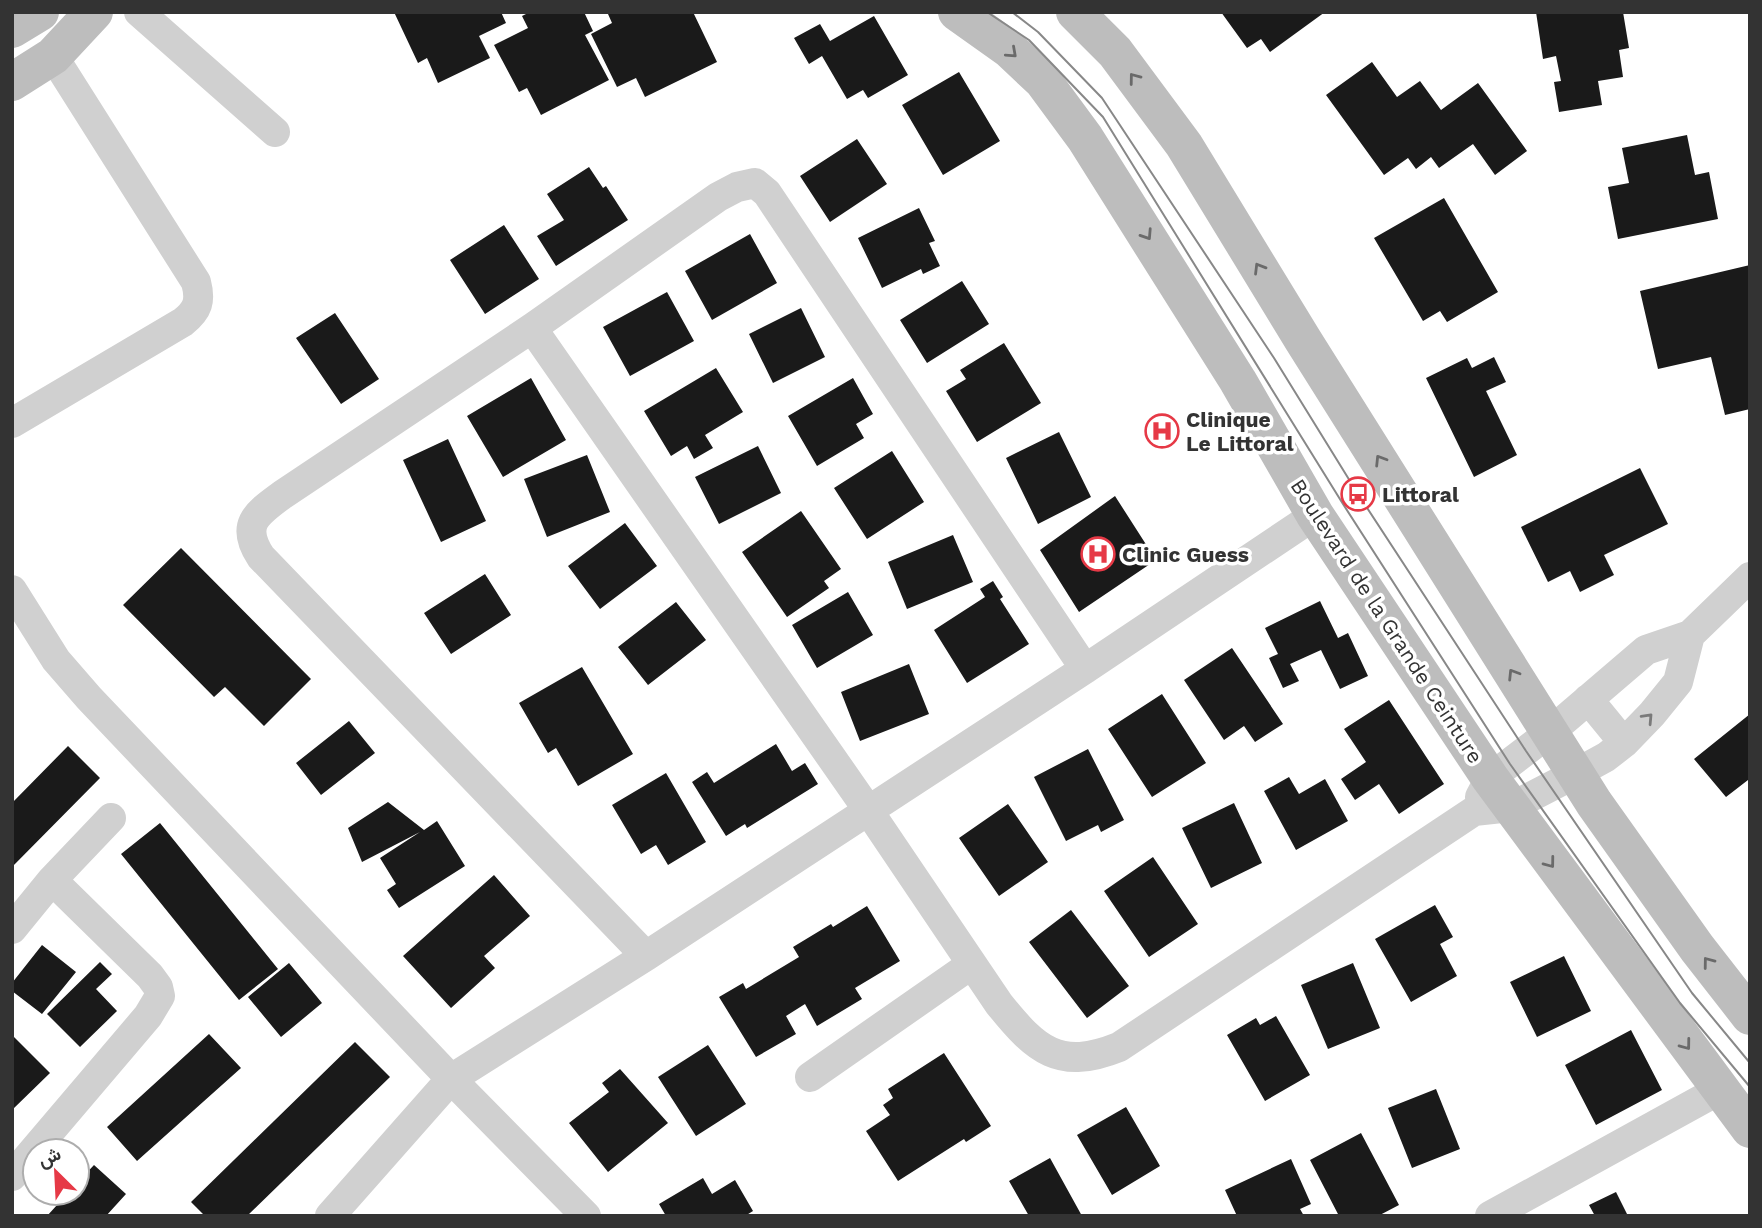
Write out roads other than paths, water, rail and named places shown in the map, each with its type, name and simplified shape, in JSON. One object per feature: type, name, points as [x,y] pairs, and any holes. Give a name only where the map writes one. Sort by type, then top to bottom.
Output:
[{"type":"main road","points":[[12,29],[40,12]]},
{"type":"main road","points":[[12,82],[53,56],[94,12]]},
{"type":"main road","name":"Boulevard de la Grande Ceinture","points":[[957,12],[1009,49],[1043,81],[1085,138],[1238,381],[1315,515],[1491,799],[1750,1129]]},
{"type":"main road","points":[[1075,12],[1115,52],[1184,145],[1549,733],[1689,937],[1750,1016]]},
{"type":"street","points":[[139,12],[275,132]]},
{"type":"street","points":[[12,423],[183,323],[199,304],[200,296],[196,282],[53,56]]},
{"type":"street","points":[[646,956],[261,557],[251,536],[251,526],[260,511],[282,495],[532,328],[718,197],[737,187],[755,183],[767,193],[1085,668]]},
{"type":"street","points":[[532,328],[868,810],[999,1004],[1023,1034],[1046,1051],[1072,1058],[1096,1056],[1119,1047],[1491,799],[1549,733],[1588,699],[1646,650],[1690,635],[1750,577]]},
{"type":"street","points":[[330,1216],[451,1079],[646,956],[1315,515]]},
{"type":"street","points":[[12,590],[56,660],[89,698],[451,1079],[586,1216]]},
{"type":"street","points":[[1491,799],[1576,774],[1624,743],[1678,682],[1690,635]]},
{"type":"street","points":[[1588,699],[1624,743]]},
{"type":"street","points":[[12,929],[52,880],[111,818]]},
{"type":"street","points":[[12,1176],[148,1016],[160,996],[158,987],[150,976],[52,880]]},
{"type":"street","points":[[810,1077],[972,964]]},
{"type":"street","points":[[1490,1216],[1719,1090]]},
{"type":"tram line","points":[[987,12],[1029,40],[1103,117],[1343,504],[1510,764],[1680,1003],[1750,1087]]},
{"type":"tram line","points":[[1012,12],[1038,32],[1102,98],[1274,358],[1358,494],[1526,751],[1692,993],[1750,1063]]},
{"type":"place","name":"Clinique Le Littoral","points":[[1162,431]]},
{"type":"place","name":"Littoral","points":[[1358,494]]},
{"type":"place","name":"Clinic Guess","points":[[1098,554]]}]
